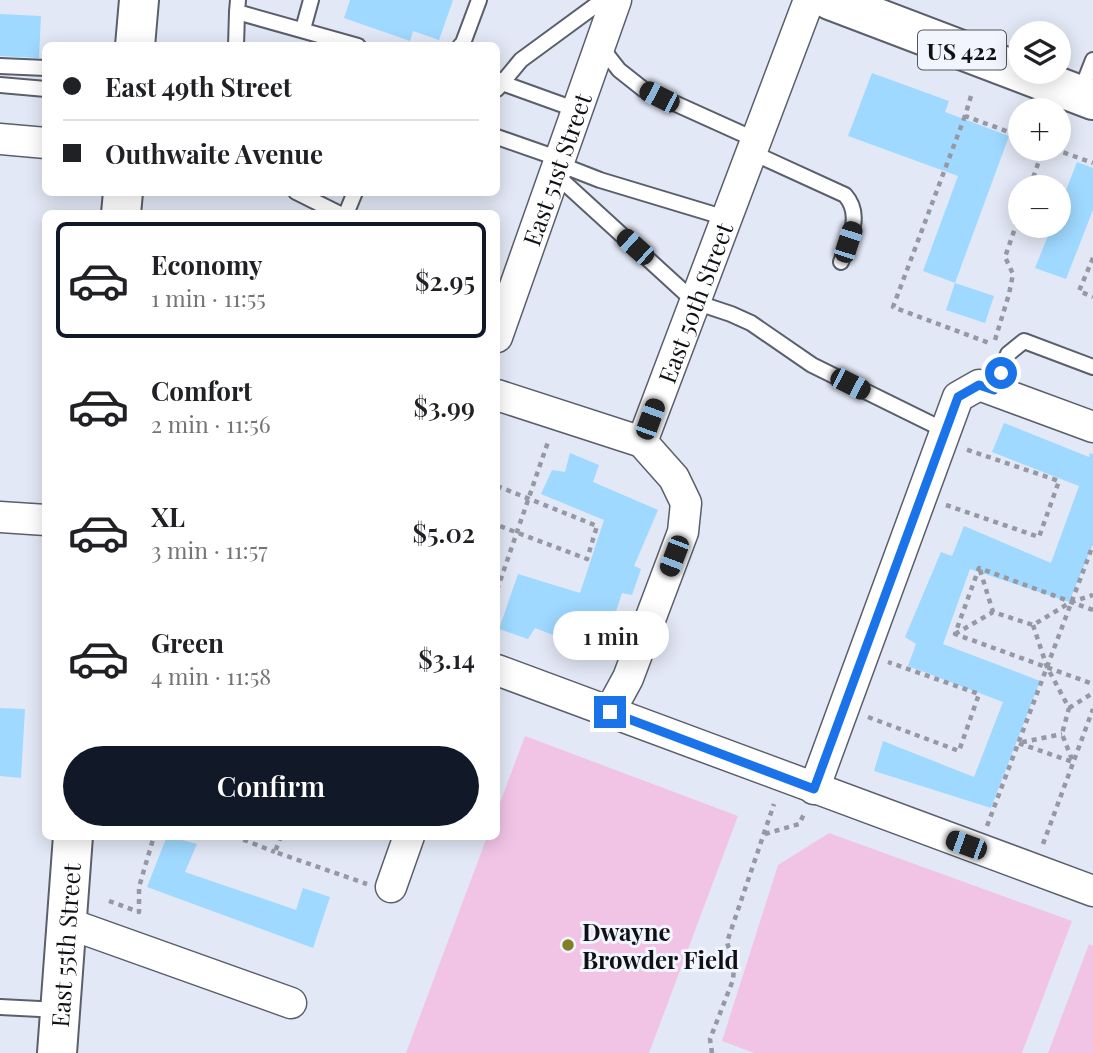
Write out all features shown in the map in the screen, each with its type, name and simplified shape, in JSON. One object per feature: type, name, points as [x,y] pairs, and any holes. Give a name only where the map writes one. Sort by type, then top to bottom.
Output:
[{"type":"main road","points":[[135,42],[139,0]]},
{"type":"main road","name":"US 422","points":[[830,0],[1086,97]]},
{"type":"main road","name":"East 55th Street","points":[[57,1053],[73,840]]},
{"type":"street","name":"East 51st Street","points":[[500,321],[617,0]]},
{"type":"street","name":"East 50th Street","points":[[642,442],[808,0]]},
{"type":"street","points":[[0,139],[42,143]]},
{"type":"street","points":[[809,802],[950,438],[958,397],[986,388],[1093,427]]},
{"type":"street","points":[[500,396],[642,442],[674,478],[686,503],[683,532],[628,678],[610,712]]},
{"type":"street","points":[[0,517],[42,520]]},
{"type":"street","points":[[500,671],[610,712],[809,802],[1093,891]]},
{"type":"street","points":[[391,887],[408,840]]},
{"type":"street","points":[[67,923],[291,1003]]},
{"type":"lane","points":[[303,29],[311,0]]},
{"type":"lane","points":[[464,42],[479,0]]},
{"type":"lane","points":[[500,83],[521,61],[606,0]]},
{"type":"lane","points":[[236,42],[238,6],[345,42]]},
{"type":"lane","points":[[600,46],[619,70],[643,89],[845,195],[852,202],[855,221],[841,262]]},
{"type":"lane","points":[[1086,97],[1093,60]]},
{"type":"lane","points":[[0,66],[42,68]]},
{"type":"lane","points":[[500,84],[577,110]]},
{"type":"lane","points":[[0,85],[42,89]]},
{"type":"lane","points":[[500,138],[558,166],[726,218]]},
{"type":"lane","points":[[558,166],[695,302],[751,323],[812,365],[950,438]]},
{"type":"lane","points":[[304,196],[332,210]]},
{"type":"lane","points":[[986,388],[1008,354],[1024,341],[1093,366]]},
{"type":"lane","points":[[0,1007],[60,1010]]},
{"type":"path","points":[[971,96],[893,307],[993,344]]},
{"type":"path","points":[[965,116],[1008,132]]},
{"type":"path","points":[[1071,155],[1093,163]]},
{"type":"path","points":[[990,354],[1013,274],[1005,257],[1012,238]]},
{"type":"path","points":[[1093,258],[1079,291],[1093,297]]},
{"type":"path","points":[[500,581],[551,434]]},
{"type":"path","points":[[935,501],[1038,537],[1059,481],[950,438]]},
{"type":"path","points":[[500,487],[597,526],[587,559],[500,525]]},
{"type":"path","points":[[985,830],[1093,545]]},
{"type":"path","points":[[979,568],[1093,610]]},
{"type":"path","points":[[979,568],[993,612]]},
{"type":"path","points":[[955,634],[979,568]]},
{"type":"path","points":[[955,634],[993,612],[1033,625],[1071,602],[1093,595]]},
{"type":"path","points":[[1033,625],[1047,667],[1069,708]]},
{"type":"path","points":[[955,634],[1093,684]]},
{"type":"path","points":[[858,713],[959,751],[979,694],[877,658]]},
{"type":"path","points":[[1073,762],[1062,734],[1069,708],[1093,692]]},
{"type":"path","points":[[1040,852],[1093,709]]},
{"type":"path","points":[[1018,743],[1062,734]]},
{"type":"path","points":[[1018,743],[1073,762]]},
{"type":"path","points":[[764,835],[799,824],[809,802]]},
{"type":"path","points":[[712,1053],[710,1039],[733,980],[734,967],[727,942],[774,804]]},
{"type":"path","points":[[109,901],[138,912],[138,887],[153,840]]},
{"type":"path","points":[[244,840],[364,883],[391,887]]},
{"type":"path","points":[[275,852],[280,840]]},
{"type":"shaded area","name":"Dwayne Browder Field","points":[[525,736],[738,816],[649,1053],[406,1053],[486,840],[500,840],[500,803]]},
{"type":"shaded area","points":[[829,833],[1072,921],[1022,1053],[754,1053],[722,1041],[778,865]]},
{"type":"shaded area","points":[[1089,944],[1093,946],[1093,1053],[1048,1053]]},
{"type":"building","points":[[350,0],[453,0],[439,40],[413,31],[410,41],[344,18]]},
{"type":"building","points":[[0,14],[41,16],[39,58],[0,56]]},
{"type":"building","points":[[872,73],[949,101],[945,112],[1008,136],[955,283],[923,271],[958,176],[848,136]]},
{"type":"building","points":[[1077,162],[1093,168],[1093,210],[1066,279],[1035,268],[1047,238],[1071,238],[1071,177]]},
{"type":"building","points":[[955,283],[994,296],[985,323],[946,310]]},
{"type":"building","points":[[1004,423],[1089,457],[1090,453],[1093,454],[1093,544],[1069,602],[970,569],[943,644],[1040,681],[991,808],[874,771],[883,741],[974,777],[1003,702],[908,666],[916,644],[905,637],[941,552],[952,556],[964,526],[1051,563],[1079,486],[992,452]]},
{"type":"building","points":[[570,453],[599,465],[593,482],[658,510],[634,566],[641,569],[632,595],[622,593],[602,654],[535,628],[528,639],[500,629],[518,574],[580,593],[604,520],[541,494],[552,470],[565,472]]},
{"type":"building","points":[[0,708],[25,709],[21,778],[0,776]]},
{"type":"building","points":[[165,840],[182,840],[197,844],[185,872],[296,910],[303,888],[330,897],[313,948],[147,887]]},
{"type":"place","name":"Dwayne Browder Field","points":[[568,945]]},
{"type":"route","points":[[610,712],[814,789],[958,397],[979,385],[994,390],[1001,373]]}]
